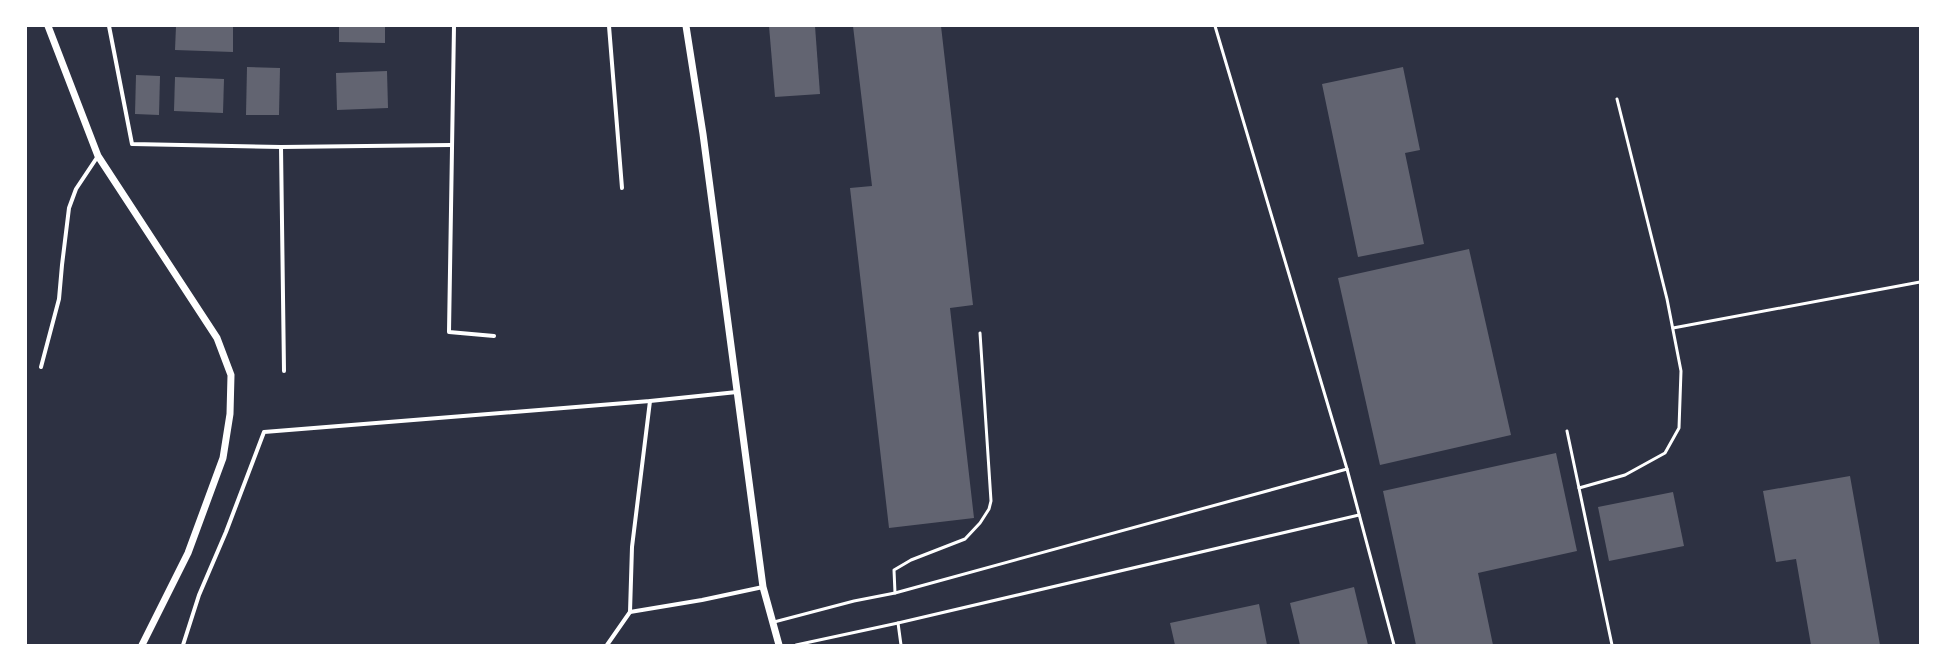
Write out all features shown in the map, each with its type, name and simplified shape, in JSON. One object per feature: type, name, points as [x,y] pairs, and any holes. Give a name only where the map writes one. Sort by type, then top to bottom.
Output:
[{"type":"street","points":[[48,26],[98,156],[217,338],[231,375],[230,414],[222,458],[188,553],[142,645]]},
{"type":"street","points":[[110,26],[132,144],[281,147],[452,145]]},
{"type":"street","points":[[454,26],[449,332],[494,336]]},
{"type":"street","points":[[609,26],[622,188]]},
{"type":"street","points":[[686,26],[704,134],[763,587],[774,622],[779,645]]},
{"type":"street","points":[[281,147],[284,372]]},
{"type":"street","points":[[41,367],[59,299],[69,208],[76,190],[98,156]]},
{"type":"street","points":[[184,645],[199,595],[226,532],[264,432],[650,401],[737,392]]},
{"type":"street","points":[[607,645],[630,612],[632,547],[650,401]]},
{"type":"street","points":[[630,612],[702,600],[763,587]]},
{"type":"lane","points":[[1215,26],[1347,469],[1394,645]]},
{"type":"lane","points":[[1579,488],[1625,475],[1665,453],[1679,428],[1681,371],[1673,328],[1617,99]]},
{"type":"lane","points":[[1673,328],[1920,282]]},
{"type":"lane","points":[[895,593],[894,570],[911,560],[965,539],[980,523],[989,509],[991,501],[980,333]]},
{"type":"lane","points":[[1567,431],[1612,645]]},
{"type":"lane","points":[[774,622],[854,601],[895,593],[1347,469]]},
{"type":"lane","points":[[796,645],[898,623],[1359,515]]},
{"type":"lane","points":[[898,623],[901,645]]},
{"type":"building","points":[[176,26],[233,26],[233,52],[175,50]]},
{"type":"building","points":[[339,26],[385,26],[385,43],[339,42]]},
{"type":"building","points":[[769,26],[815,26],[820,94],[775,97]]},
{"type":"building","points":[[853,26],[941,26],[973,305],[950,308],[974,518],[889,528],[850,188],[872,186]]},
{"type":"building","points":[[247,67],[280,68],[279,115],[246,115]]},
{"type":"building","points":[[1403,67],[1420,150],[1405,153],[1424,244],[1358,257],[1322,84]]},
{"type":"building","points":[[387,71],[388,108],[337,110],[336,73]]},
{"type":"building","points":[[136,75],[160,76],[159,115],[135,114]]},
{"type":"building","points":[[175,77],[224,79],[223,113],[174,111]]},
{"type":"building","points":[[1469,249],[1511,435],[1380,465],[1338,278]]},
{"type":"building","points":[[1556,453],[1577,551],[1478,573],[1493,645],[1416,645],[1383,491]]},
{"type":"building","points":[[1850,476],[1880,645],[1811,645],[1796,559],[1776,562],[1763,491]]},
{"type":"building","points":[[1673,492],[1684,546],[1609,561],[1598,507]]},
{"type":"building","points":[[1354,587],[1368,645],[1300,645],[1290,603]]},
{"type":"building","points":[[1259,604],[1267,645],[1175,645],[1170,623]]}]
